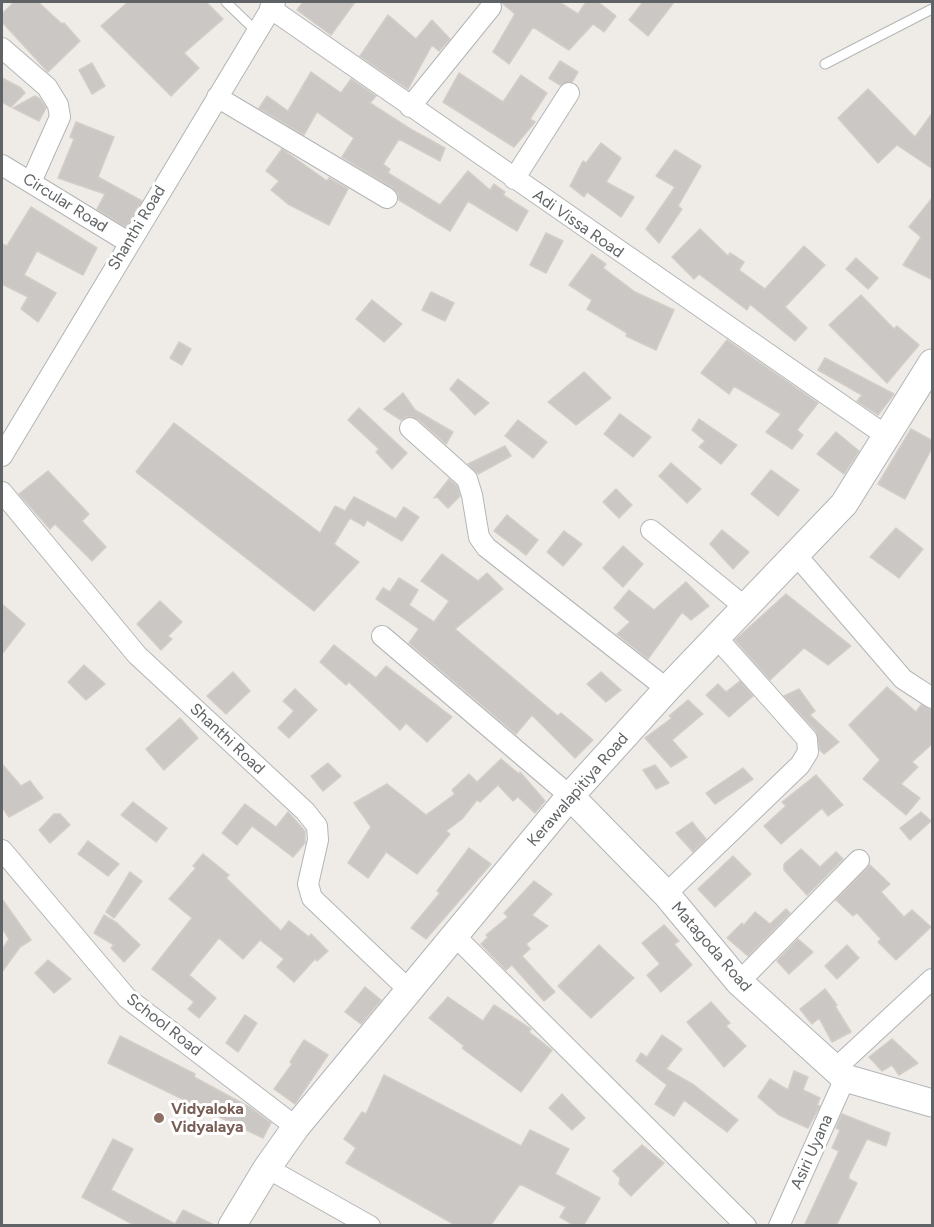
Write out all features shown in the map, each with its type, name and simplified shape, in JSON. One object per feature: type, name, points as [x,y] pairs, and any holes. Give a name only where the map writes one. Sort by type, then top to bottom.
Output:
[{"type":"street","name":"Shanthi Road","points":[[2,456],[128,242],[272,5]]},
{"type":"street","name":"Adi Vissa Road","points":[[272,5],[410,106],[888,437]]},
{"type":"street","points":[[410,106],[491,7]]},
{"type":"street","points":[[2,48],[47,87],[58,105],[60,117],[31,182]]},
{"type":"street","points":[[514,178],[569,93]]},
{"type":"street","points":[[217,97],[387,198]]},
{"type":"street","name":"Circular Road","points":[[4,173],[31,182],[128,242]]},
{"type":"street","name":"Kerawalapitiya Road","points":[[232,1226],[267,1168],[297,1127],[411,992],[570,796],[667,689],[797,556],[844,504],[933,363]]},
{"type":"street","points":[[410,429],[467,479],[479,537],[486,547],[667,689]]},
{"type":"street","name":"Shanthi Road","points":[[2,492],[137,656],[305,811],[317,826],[318,840],[308,884],[312,898],[411,992]]},
{"type":"street","points":[[651,530],[746,608]]},
{"type":"street","points":[[797,556],[903,679],[933,698]]},
{"type":"street","points":[[382,636],[570,796]]},
{"type":"street","points":[[666,894],[800,765],[808,752],[807,739],[717,638]]},
{"type":"street","name":"Matagoda Road","points":[[570,796],[666,894],[739,982],[840,1074],[933,1103]]},
{"type":"street","name":"School Road","points":[[2,850],[127,998],[297,1127]]},
{"type":"street","points":[[739,982],[859,860]]},
{"type":"street","points":[[456,937],[746,1226]]},
{"type":"street","points":[[840,1074],[933,979]]},
{"type":"street","name":"Asiri Uyana","points":[[779,1226],[840,1074]]},
{"type":"street","points":[[267,1168],[370,1226]]},
{"type":"lane","points":[[226,2],[256,31]]},
{"type":"lane","points":[[825,64],[933,9]]},
{"type":"building","points":[[14,2],[38,2],[62,24],[64,23],[80,41],[48,72],[2,22],[2,14]]},
{"type":"building","points":[[128,2],[206,2],[223,19],[184,53],[199,68],[171,96],[101,26]]},
{"type":"building","points":[[303,2],[355,2],[331,35],[297,10]]},
{"type":"building","points":[[501,2],[559,2],[578,14],[586,2],[598,2],[616,16],[604,32],[593,24],[569,50],[533,27],[509,64],[493,52],[515,14]]},
{"type":"building","points":[[643,2],[674,2],[648,36],[629,20]]},
{"type":"building","points":[[388,15],[416,39],[432,20],[450,39],[439,51],[432,45],[408,89],[360,56]]},
{"type":"building","points":[[560,61],[578,72],[572,82],[560,85],[549,78]]},
{"type":"building","points":[[92,63],[105,86],[92,94],[79,70]]},
{"type":"building","points":[[311,72],[341,93],[351,79],[376,96],[370,103],[445,148],[440,161],[399,139],[383,164],[390,169],[388,173],[440,205],[468,171],[490,190],[494,184],[505,192],[503,195],[528,211],[517,231],[468,201],[450,231],[399,200],[398,193],[393,188],[342,157],[354,138],[317,112],[304,135],[259,108],[267,96],[288,111]]},
{"type":"building","points":[[459,73],[503,102],[521,75],[547,93],[530,119],[535,122],[514,147],[443,102]]},
{"type":"building","points":[[2,78],[21,88],[25,93],[11,107],[2,102]]},
{"type":"building","points":[[868,89],[915,137],[933,112],[933,169],[897,145],[878,163],[838,118]]},
{"type":"building","points":[[35,96],[46,108],[39,121],[13,108]]},
{"type":"building","points":[[76,122],[114,137],[98,177],[142,201],[126,227],[97,209],[105,194],[58,178],[74,139],[70,137]]},
{"type":"building","points":[[601,143],[621,158],[606,182],[634,197],[621,217],[587,192],[584,197],[570,186],[583,161],[586,163]]},
{"type":"building","points":[[282,149],[327,181],[329,178],[348,189],[329,225],[288,204],[271,190],[279,181],[266,171]]},
{"type":"building","points":[[675,150],[701,166],[678,206],[682,209],[659,243],[646,229],[675,187],[656,176]]},
{"type":"building","points":[[933,197],[933,280],[903,265],[921,237],[909,227]]},
{"type":"building","points":[[31,207],[97,248],[83,275],[37,251],[24,275],[56,293],[38,322],[21,309],[28,297],[2,284],[2,244],[7,246]]},
{"type":"building","points":[[700,229],[728,256],[730,253],[744,262],[739,270],[765,289],[804,246],[825,265],[785,307],[807,328],[795,341],[750,304],[747,310],[699,274],[694,279],[672,257]]},
{"type":"building","points":[[546,233],[563,241],[546,273],[530,265]]},
{"type":"building","points":[[592,254],[606,264],[603,268],[635,292],[674,310],[656,350],[626,336],[627,333],[587,309],[592,300],[569,285]]},
{"type":"building","points":[[856,258],[878,278],[868,289],[846,269]]},
{"type":"building","points":[[431,292],[454,303],[445,321],[422,310]]},
{"type":"building","points":[[861,295],[894,329],[897,326],[919,345],[887,383],[829,325]]},
{"type":"building","points":[[372,300],[402,324],[384,342],[356,319]]},
{"type":"building","points":[[727,340],[818,403],[797,430],[803,435],[792,449],[766,432],[781,414],[734,386],[729,394],[701,373]]},
{"type":"building","points":[[179,342],[191,349],[182,365],[170,358]]},
{"type":"building","points":[[825,358],[894,394],[878,415],[857,401],[862,395],[818,370]]},
{"type":"building","points":[[584,372],[611,398],[576,425],[548,402]]},
{"type":"building","points":[[458,379],[489,403],[475,415],[450,389]]},
{"type":"building","points":[[403,393],[415,410],[453,432],[446,444],[418,419],[407,416],[401,420],[384,409]]},
{"type":"building","points":[[359,408],[407,453],[392,469],[376,452],[379,449],[348,420]]},
{"type":"building","points":[[620,414],[651,437],[633,457],[604,434]]},
{"type":"building","points":[[699,419],[737,445],[721,464],[699,447],[705,441],[692,430]]},
{"type":"building","points":[[518,420],[547,442],[533,458],[505,436]]},
{"type":"building","points":[[174,423],[320,533],[335,506],[345,511],[354,497],[396,519],[404,507],[419,517],[402,541],[367,520],[364,526],[350,518],[334,544],[359,562],[314,611],[136,472]]},
{"type":"building","points":[[911,429],[933,441],[933,446],[905,499],[878,484]]},
{"type":"building","points":[[836,432],[859,451],[844,474],[817,454]]},
{"type":"building","points":[[505,446],[511,456],[478,474],[468,464]]},
{"type":"building","points":[[671,463],[701,489],[687,503],[659,476]]},
{"type":"building","points":[[771,470],[799,490],[778,516],[751,494]]},
{"type":"building","points":[[48,471],[89,514],[82,521],[106,547],[92,561],[55,524],[50,529],[19,494]]},
{"type":"building","points":[[449,479],[457,486],[460,496],[448,508],[437,497],[434,498]]},
{"type":"building","points":[[616,489],[632,505],[619,518],[603,502]]},
{"type":"building","points":[[507,515],[538,540],[526,555],[494,531]]},
{"type":"building","points":[[896,528],[923,549],[899,578],[870,557]]},
{"type":"building","points":[[722,530],[749,552],[733,569],[710,544]]},
{"type":"building","points":[[564,531],[582,544],[563,566],[547,552]]},
{"type":"building","points":[[623,546],[643,564],[623,587],[603,568]]},
{"type":"building","points":[[442,554],[478,581],[487,573],[503,589],[455,629],[558,716],[561,713],[593,740],[575,758],[532,715],[516,734],[409,643],[419,629],[376,599],[383,588],[390,592],[399,578],[418,590],[409,605],[434,622],[449,601],[421,581]]},
{"type":"building","points":[[686,582],[709,606],[691,620],[682,612],[648,659],[617,634],[630,622],[614,608],[629,590],[654,610]]},
{"type":"building","points":[[786,594],[851,646],[828,665],[804,648],[770,680],[735,640]]},
{"type":"building","points":[[160,601],[182,622],[168,636],[172,639],[161,650],[137,624]]},
{"type":"building","points":[[2,604],[25,624],[2,654]]},
{"type":"building","points":[[334,645],[376,678],[386,666],[452,717],[427,742],[406,723],[400,730],[349,682],[346,685],[320,662]]},
{"type":"building","points":[[84,665],[105,684],[86,700],[68,682]]},
{"type":"building","points":[[233,672],[250,691],[226,714],[207,696]]},
{"type":"building","points":[[601,672],[621,690],[606,702],[587,684]]},
{"type":"building","points":[[740,681],[753,696],[729,717],[706,695],[718,684],[726,692]]},
{"type":"building","points":[[887,687],[916,712],[921,705],[933,710],[933,743],[912,762],[918,767],[901,784],[920,798],[906,815],[863,779],[880,760],[849,725]]},
{"type":"building","points":[[295,689],[317,710],[289,738],[278,728],[294,711],[283,701]]},
{"type":"building","points":[[799,689],[815,711],[810,715],[839,742],[824,754],[820,750],[816,731],[784,696]]},
{"type":"building","points":[[688,700],[703,714],[672,740],[687,757],[671,767],[645,738],[672,718],[669,716]]},
{"type":"building","points":[[180,718],[198,738],[164,770],[146,749]]},
{"type":"building","points":[[501,759],[519,774],[520,772],[545,801],[535,813],[518,797],[513,801],[498,785],[480,802],[477,800],[462,819],[446,831],[450,834],[417,874],[386,852],[368,878],[348,863],[371,827],[354,803],[387,784],[426,815],[455,794],[452,790],[469,774],[477,782]]},
{"type":"building","points":[[328,763],[341,776],[323,791],[311,776]]},
{"type":"building","points":[[2,764],[21,786],[30,781],[43,798],[9,817],[2,807]]},
{"type":"building","points":[[655,765],[669,783],[656,789],[643,770]]},
{"type":"building","points":[[743,768],[753,779],[715,804],[706,793]]},
{"type":"building","points":[[816,775],[843,805],[828,816],[822,808],[781,844],[764,826],[786,806],[782,802]]},
{"type":"building","points":[[133,802],[167,828],[156,842],[121,815]]},
{"type":"building","points":[[245,804],[276,827],[288,812],[305,831],[305,843],[293,857],[252,826],[237,845],[222,833]]},
{"type":"building","points":[[921,812],[931,821],[910,840],[900,828]]},
{"type":"building","points":[[54,814],[60,814],[70,825],[50,843],[39,830]]},
{"type":"building","points":[[692,822],[706,839],[693,852],[676,833]]},
{"type":"building","points":[[88,841],[119,864],[108,876],[78,854]]},
{"type":"building","points":[[469,848],[491,864],[426,939],[411,928],[440,893],[437,891]]},
{"type":"building","points":[[801,849],[820,867],[836,852],[843,859],[807,895],[784,870],[784,864]]},
{"type":"building","points":[[203,854],[229,875],[226,878],[281,931],[289,921],[309,937],[311,934],[328,951],[317,961],[315,959],[294,982],[277,967],[284,959],[260,940],[243,959],[219,938],[189,975],[216,998],[199,1018],[188,1009],[194,1002],[152,969],[192,918],[169,899],[196,868],[193,866]]},
{"type":"building","points":[[733,856],[751,874],[715,907],[698,889]]},
{"type":"building","points":[[870,865],[890,884],[881,892],[904,917],[912,910],[931,927],[896,960],[878,942],[881,939],[857,913],[853,916],[836,900]]},
{"type":"building","points":[[130,872],[142,881],[114,918],[106,912]]},
{"type":"building","points":[[534,881],[552,894],[532,915],[548,926],[526,944],[530,949],[522,956],[555,992],[544,1001],[512,965],[506,970],[481,944],[488,937],[486,935],[508,917],[504,913]]},
{"type":"building","points":[[2,899],[31,940],[20,947],[2,972],[2,950],[9,939],[2,928]]},
{"type":"building","points":[[786,909],[790,913],[748,956],[727,938],[742,923],[744,925],[755,912],[770,924]]},
{"type":"building","points":[[104,915],[117,923],[140,945],[124,962],[111,948],[114,945],[94,933]]},
{"type":"building","points":[[664,925],[679,941],[674,944],[692,965],[661,992],[647,975],[660,964],[642,943]]},
{"type":"building","points":[[798,939],[813,952],[789,974],[777,961]]},
{"type":"building","points":[[599,945],[634,978],[591,1018],[558,986]]},
{"type":"building","points":[[847,945],[859,958],[837,979],[825,966]]},
{"type":"building","points":[[48,960],[71,979],[54,993],[35,973]]},
{"type":"building","points":[[365,987],[381,1000],[361,1024],[345,1012]]},
{"type":"building","points":[[825,989],[837,1005],[835,1006],[851,1032],[832,1042],[819,1018],[812,1024],[800,1009]]},
{"type":"building","points":[[448,997],[483,1021],[494,1005],[531,1029],[529,1032],[552,1050],[521,1092],[462,1048],[464,1046],[429,1018]]},
{"type":"building","points":[[711,1002],[730,1023],[726,1026],[746,1046],[724,1067],[687,1022]]},
{"type":"building","points":[[245,1015],[257,1023],[238,1052],[226,1043]]},
{"type":"building","points":[[662,1035],[682,1049],[666,1069],[694,1085],[738,1120],[727,1132],[684,1100],[674,1116],[655,1104],[667,1085],[636,1061],[641,1053],[647,1057]]},
{"type":"building","points":[[120,1036],[195,1074],[194,1077],[251,1108],[271,1123],[263,1138],[108,1063]]},
{"type":"building","points":[[892,1039],[918,1063],[899,1075],[892,1065],[882,1071],[869,1057]]},
{"type":"building","points":[[304,1040],[328,1055],[295,1104],[274,1089],[292,1064],[290,1062]]},
{"type":"building","points":[[794,1071],[808,1077],[803,1090],[820,1098],[817,1105],[820,1106],[808,1128],[779,1115],[758,1097],[770,1079],[788,1090]]},
{"type":"building","points":[[384,1075],[521,1146],[530,1130],[569,1149],[555,1174],[600,1198],[583,1226],[575,1226],[560,1217],[566,1207],[520,1184],[490,1226],[457,1226],[346,1163],[356,1148],[344,1139],[362,1112],[366,1114]]},
{"type":"building","points":[[562,1094],[585,1118],[572,1130],[549,1108]]},
{"type":"building","points":[[842,1114],[890,1133],[886,1146],[867,1139],[849,1175],[849,1179],[857,1183],[836,1226],[804,1226],[839,1151],[832,1148],[840,1130],[836,1128]]},
{"type":"building","points":[[113,1139],[133,1149],[111,1190],[175,1224],[183,1210],[216,1226],[136,1226],[82,1197]]},
{"type":"building","points":[[642,1145],[664,1163],[631,1196],[619,1184],[620,1178],[613,1171]]},
{"type":"place","name":"Vidyaloka Vidyalaya","points":[[159,1118]]}]
